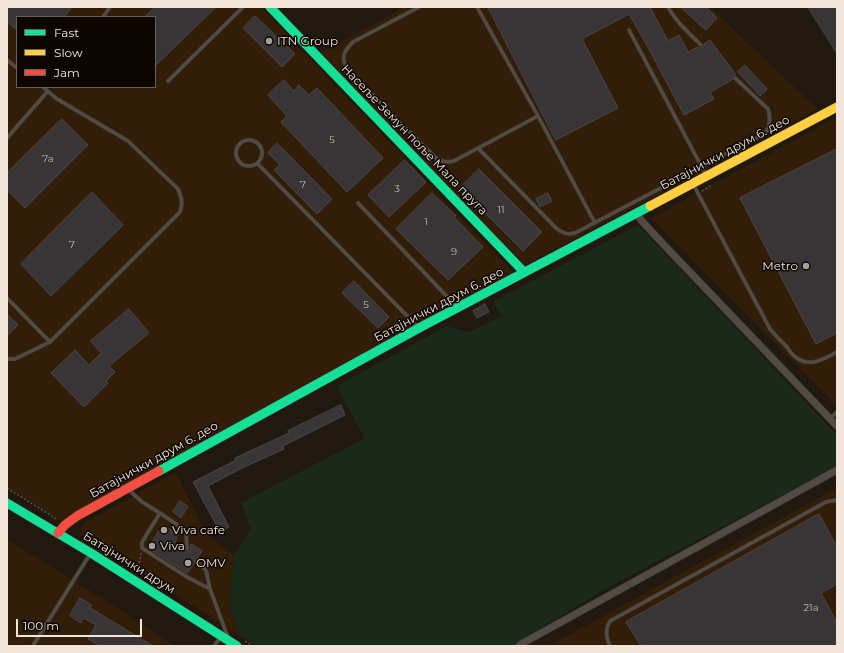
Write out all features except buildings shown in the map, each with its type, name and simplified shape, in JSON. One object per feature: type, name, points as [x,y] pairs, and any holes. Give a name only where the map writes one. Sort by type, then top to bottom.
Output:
[{"type":"street","name":"Насеље Земун поље Мала пруга","points":[[270,7],[524,272]]},
{"type":"street","name":"Батајнички друм 6. део","points":[[58,533],[65,525],[77,516],[419,328],[837,107]]},
{"type":"street","points":[[637,213],[641,220],[664,245],[837,426]]},
{"type":"street","points":[[519,646],[837,470]]},
{"type":"street","name":"Батајнички друм","points":[[7,503],[138,582],[234,644]]},
{"type":"lane","points":[[103,16],[110,7]]},
{"type":"lane","points":[[168,81],[243,7]]},
{"type":"lane","points":[[419,7],[353,42],[346,50],[344,56],[345,65],[353,76],[436,158],[440,161],[454,161],[538,116]]},
{"type":"lane","points":[[478,7],[595,223]]},
{"type":"lane","points":[[668,7],[680,24],[701,45]]},
{"type":"lane","points":[[629,30],[707,176]]},
{"type":"lane","points":[[478,148],[561,232],[567,234],[575,233],[766,133],[770,122],[768,109],[735,78]]},
{"type":"lane","points":[[7,360],[15,359],[50,342],[180,212],[182,205],[182,199],[178,189],[128,141],[57,98],[44,88]]},
{"type":"lane","points":[[7,138],[48,91]]},
{"type":"lane","points":[[246,140],[258,144],[261,156],[257,162],[254,165],[249,166],[241,164],[236,157],[239,144],[246,140]]},
{"type":"lane","points":[[257,162],[419,328]]},
{"type":"lane","points":[[693,183],[770,329],[794,356],[809,363],[816,362],[837,352]]},
{"type":"lane","points":[[358,203],[458,308]]},
{"type":"lane","points":[[7,298],[50,342]]},
{"type":"lane","points":[[830,419],[837,412]]},
{"type":"lane","points":[[128,488],[142,502],[186,531],[187,549]]},
{"type":"lane","points":[[610,646],[606,635],[606,627],[610,621],[826,502],[837,500]]},
{"type":"lane","points":[[160,513],[142,542],[142,548],[210,590]]},
{"type":"lane","points":[[29,646],[34,645],[91,553]]},
{"type":"lane","points":[[195,561],[206,570],[210,590],[224,627],[234,644]]},
{"type":"lane","points":[[214,646],[222,636]]},
{"type":"path","points":[[7,488],[65,525]]},
{"type":"path","points":[[138,582],[138,568],[142,548]]},
{"type":"shaded area","points":[[7,7],[261,7],[514,273],[62,522],[7,487]]},
{"type":"shaded area","points":[[405,7],[710,7],[818,109],[525,265],[316,55]]},
{"type":"shaded area","points":[[837,117],[837,406],[651,218]]},
{"type":"shaded area","points":[[176,472],[206,533],[234,555],[229,602],[240,636],[81,535],[81,528],[86,522]]},
{"type":"shaded area","points":[[837,488],[837,646],[550,646],[559,640]]},
{"type":"shaded area","points":[[7,539],[105,600],[176,646],[7,646]]},
{"type":"green space","points":[[638,225],[837,435],[837,466],[609,587],[511,646],[255,646],[240,636],[229,602],[234,555],[251,529],[241,503],[365,438],[336,386],[447,326],[469,332],[501,317],[494,301]]},
{"type":"traffic: fast","points":[[270,7],[524,272]]},
{"type":"traffic: fast","points":[[159,471],[419,328],[650,206]]},
{"type":"traffic: fast","points":[[7,503],[91,553],[237,646]]},
{"type":"traffic: slow","points":[[650,206],[837,107]]},
{"type":"traffic: jam","points":[[58,533],[65,525],[77,516],[159,471]]},
{"type":"place","name":"ITN Group","points":[[269,41]]},
{"type":"place","name":"Metro","points":[[806,266]]},
{"type":"place","name":"Viva cafe","points":[[164,530]]},
{"type":"place","name":"Viva","points":[[152,546]]},
{"type":"place","name":"OMV","points":[[188,563]]}]
